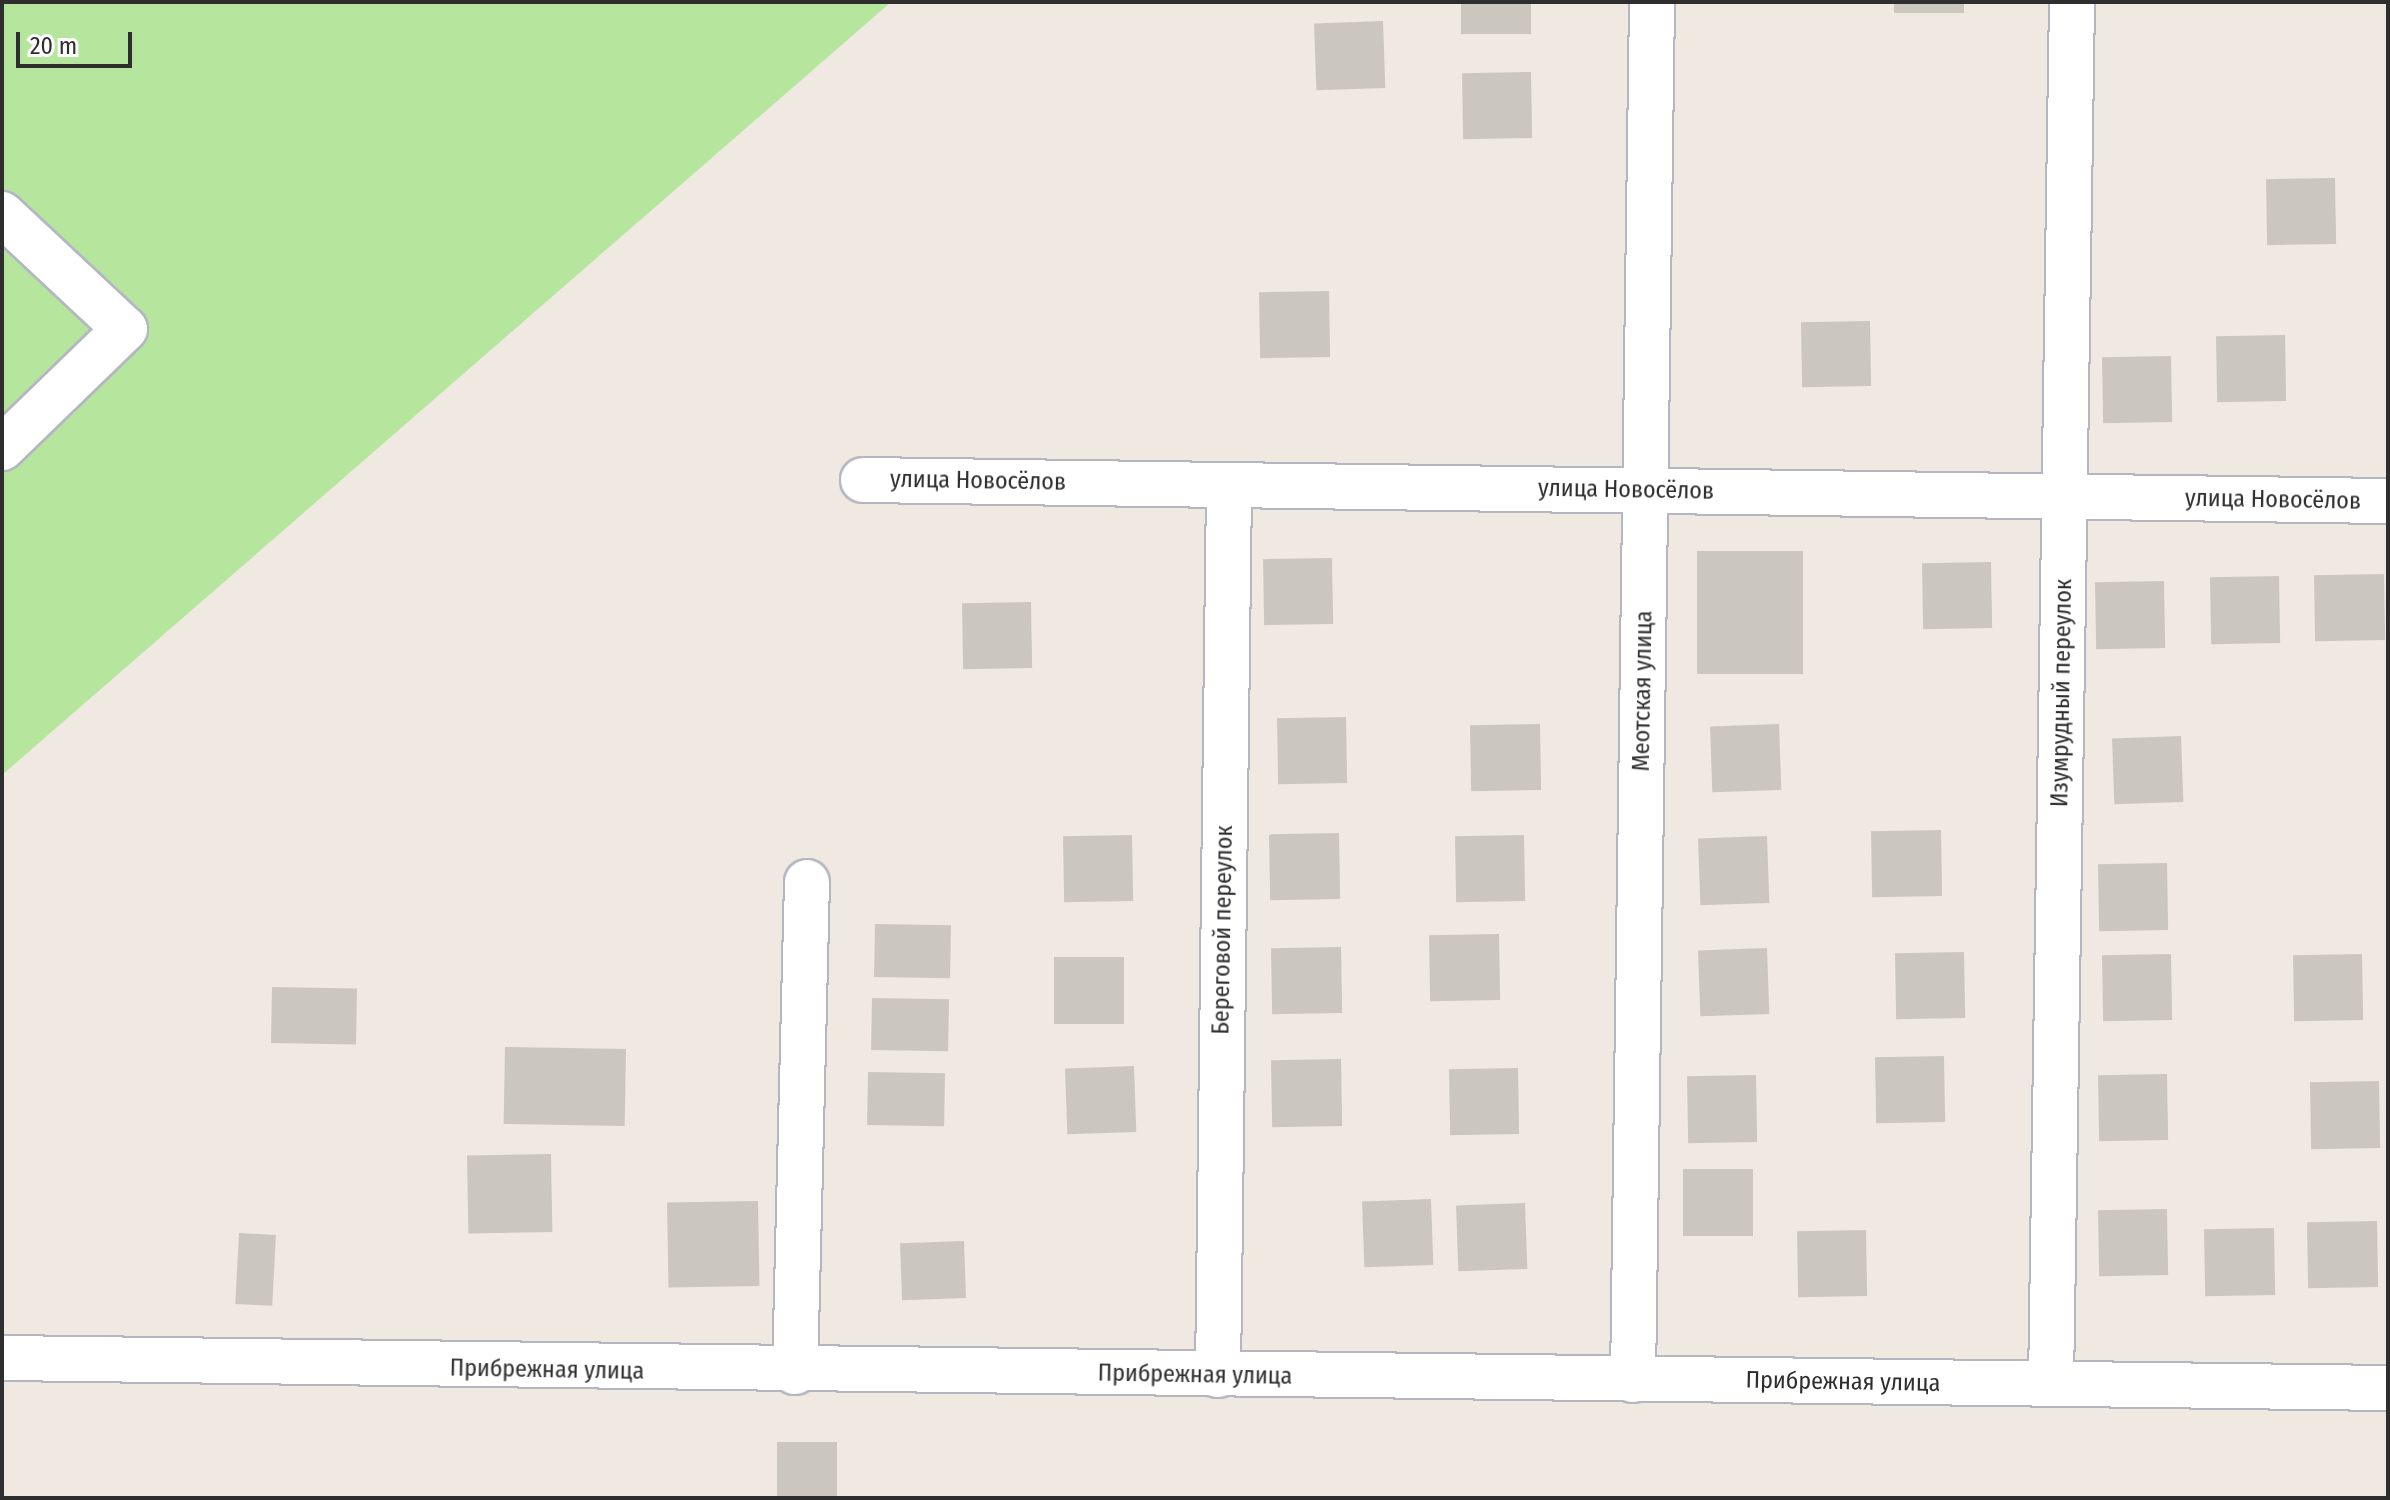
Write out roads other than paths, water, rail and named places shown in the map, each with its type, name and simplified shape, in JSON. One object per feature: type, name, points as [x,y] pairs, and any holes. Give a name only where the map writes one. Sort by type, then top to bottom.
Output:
[{"type":"street","name":"Меотская улица","points":[[1633,1380],[1652,2]]},
{"type":"street","name":"Изумрудный переулок","points":[[2051,1384],[2072,2]]},
{"type":"street","points":[[2,214],[125,329],[2,448]]},
{"type":"street","name":"улица Новосёлов","points":[[863,480],[2388,501]]},
{"type":"street","name":"Береговой переулок","points":[[1218,1375],[1229,485]]},
{"type":"street","points":[[795,1372],[807,882]]},
{"type":"street","name":"Прибрежная улица","points":[[2,1358],[795,1372],[2388,1388]]}]
